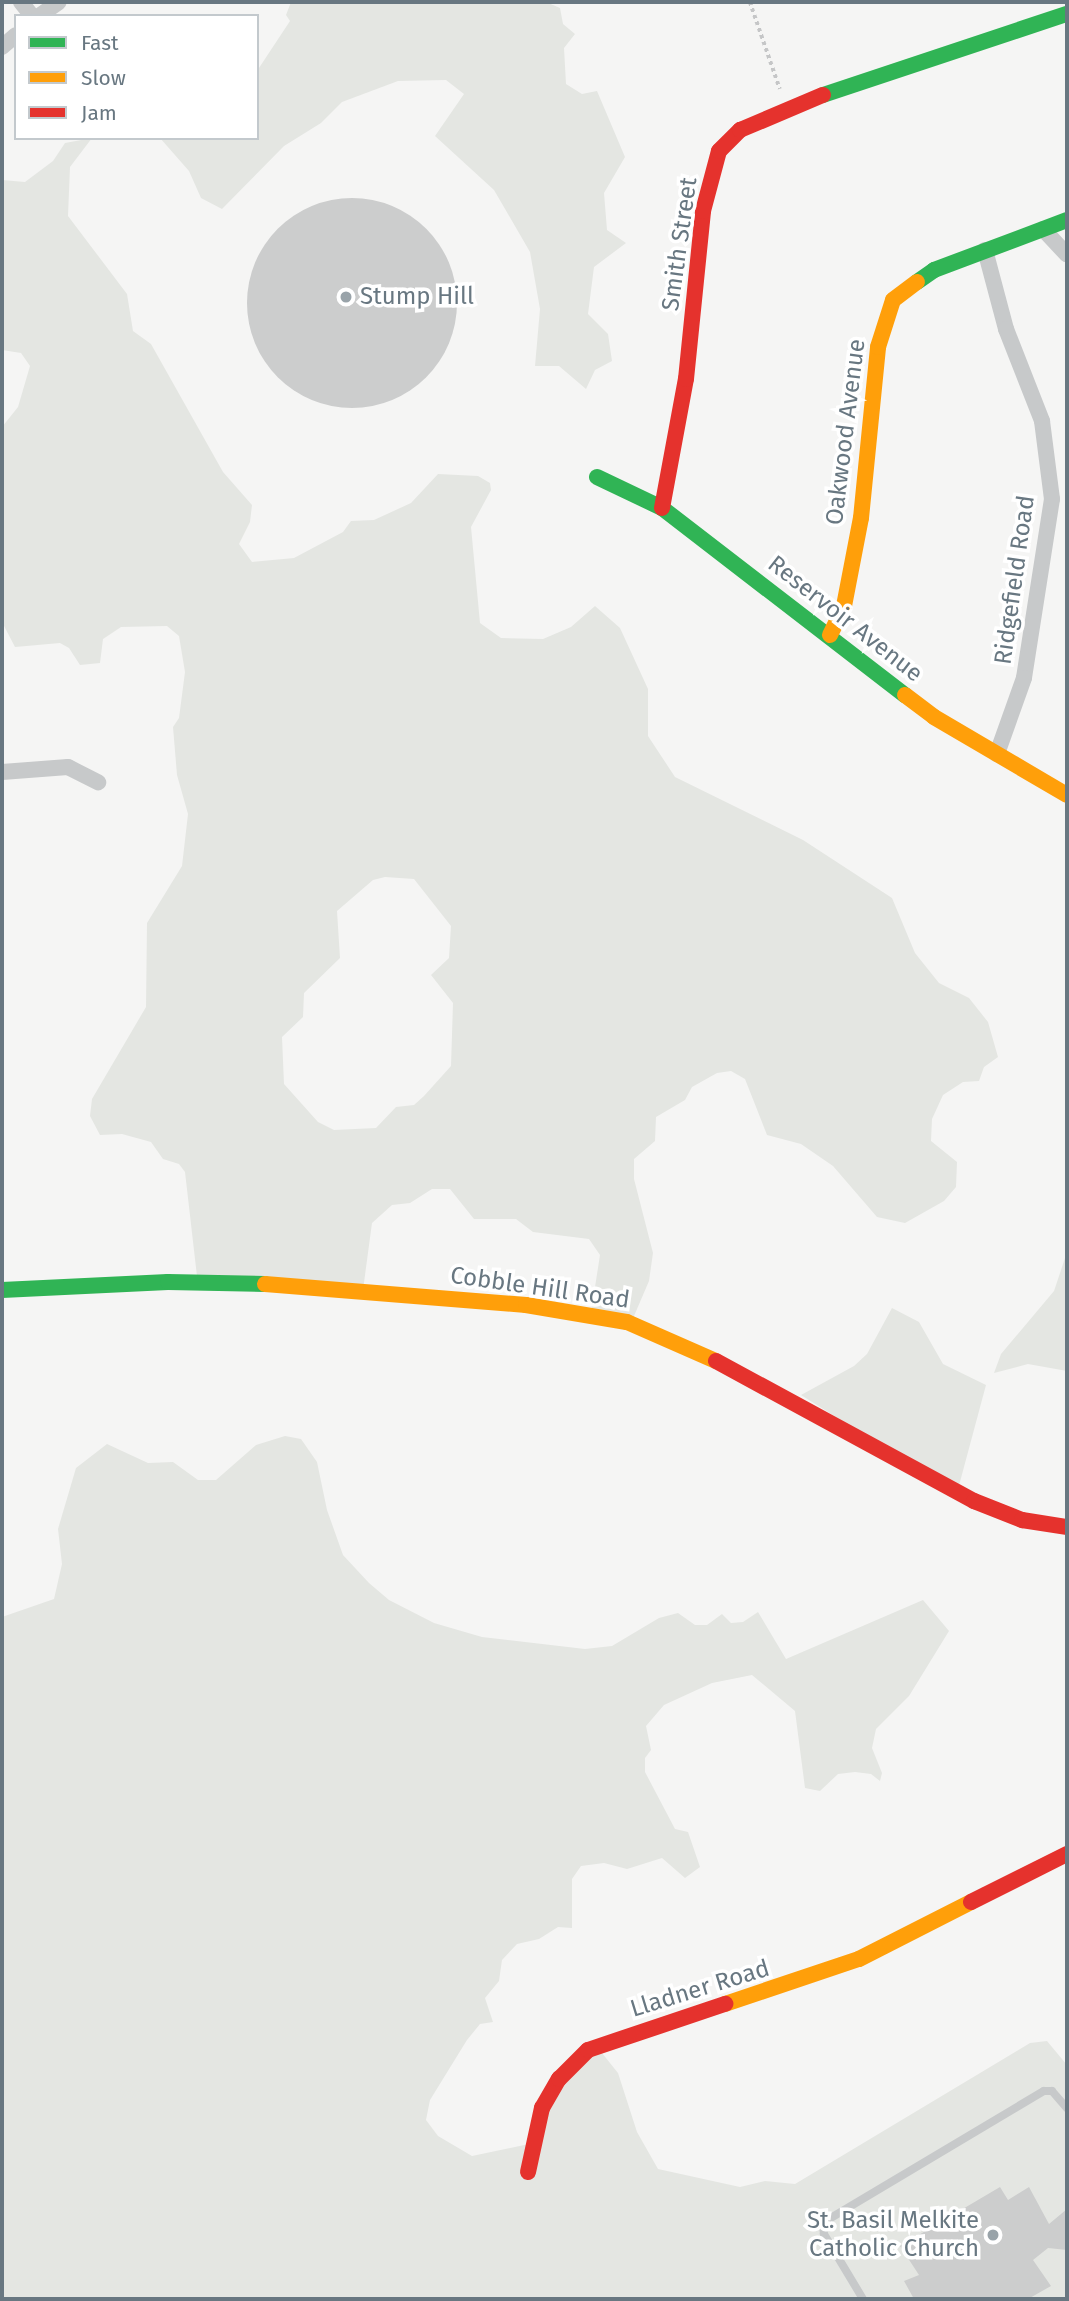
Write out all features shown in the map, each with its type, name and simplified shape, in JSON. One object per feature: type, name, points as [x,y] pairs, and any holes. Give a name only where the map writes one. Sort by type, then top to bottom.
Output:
[{"type":"street","points":[[42,14],[59,2]]},
{"type":"street","name":"Smith Street","points":[[662,508],[682,404],[707,184],[719,151],[740,130],[786,107],[1067,15]]},
{"type":"street","name":"Oakwood Avenue","points":[[830,635],[844,607],[861,518],[878,346],[889,307],[914,281],[985,250],[1067,220]]},
{"type":"street","points":[[1043,229],[1067,255]]},
{"type":"street","name":"Ridgefield Road","points":[[985,250],[1006,329],[1042,421],[1052,499],[1034,593],[1024,678],[997,754]]},
{"type":"street","name":"Reservoir Avenue","points":[[597,477],[662,508],[934,716],[1067,795]]},
{"type":"street","points":[[2,772],[68,767],[98,782]]},
{"type":"street","name":"Cobble Hill Road","points":[[2,1290],[168,1282],[317,1286],[527,1305],[627,1322],[711,1358],[974,1501],[1022,1520],[1067,1527]]},
{"type":"street","name":"Lladner Road","points":[[528,2172],[535,2124],[542,2108],[559,2079],[588,2050],[783,1988],[859,1959],[1067,1854]]},
{"type":"lane","points":[[863,2299],[824,2234],[823,2225],[829,2219],[1044,2091],[1052,2091],[1067,2108]]},
{"type":"path","points":[[750,2],[786,107]]},
{"type":"shaded area","points":[[291,2],[546,2],[560,8],[563,24],[575,34],[564,48],[566,84],[582,94],[597,91],[625,157],[604,193],[607,230],[626,243],[594,267],[588,314],[608,334],[612,361],[595,370],[586,389],[559,366],[535,366],[540,309],[530,252],[494,190],[435,136],[464,94],[446,80],[398,81],[342,102],[321,123],[284,146],[222,209],[201,198],[189,171],[162,140],[259,140],[259,68],[290,21],[286,15]]},
{"type":"shaded area","points":[[90,140],[70,167],[68,216],[127,294],[133,331],[151,344],[223,472],[252,505],[250,522],[239,544],[252,562],[294,558],[343,532],[351,521],[374,520],[411,503],[438,474],[478,476],[490,483],[491,490],[471,527],[480,623],[501,638],[543,639],[571,627],[595,606],[620,628],[648,689],[648,736],[675,777],[803,840],[892,898],[915,953],[939,983],[969,998],[988,1022],[998,1057],[984,1067],[979,1081],[963,1082],[943,1095],[932,1119],[931,1141],[957,1162],[956,1187],[944,1201],[905,1223],[877,1217],[833,1166],[801,1144],[767,1135],[745,1079],[731,1071],[717,1073],[692,1087],[685,1100],[656,1117],[655,1141],[634,1159],[634,1179],[653,1253],[649,1281],[628,1330],[590,1319],[600,1255],[589,1239],[533,1232],[516,1219],[474,1219],[450,1189],[432,1189],[410,1203],[392,1205],[372,1223],[363,1290],[198,1285],[185,1172],[179,1164],[163,1159],[151,1142],[122,1134],[100,1135],[90,1116],[92,1099],[146,1007],[147,923],[182,866],[188,814],[177,775],[173,727],[179,718],[185,672],[179,636],[167,626],[121,627],[103,639],[100,663],[80,665],[69,648],[60,643],[15,647],[2,622],[2,427],[18,407],[30,366],[21,353],[2,350],[2,180],[25,182],[53,161],[65,143]],"holes":[[[385,877],[414,879],[451,926],[449,958],[431,975],[453,1003],[451,1066],[414,1105],[396,1107],[376,1128],[334,1130],[318,1122],[284,1084],[282,1037],[303,1017],[304,993],[340,958],[337,911],[373,880]]]},
{"type":"shaded area","points":[[1067,1252],[1067,1371],[1028,1364],[994,1373],[1001,1354],[1054,1291]]},
{"type":"shaded area","points":[[892,1308],[919,1322],[943,1364],[986,1385],[957,1493],[801,1395],[854,1366],[867,1354]]},
{"type":"shaded area","points":[[285,1436],[301,1439],[317,1462],[327,1510],[343,1555],[369,1583],[389,1600],[434,1623],[482,1637],[585,1649],[612,1646],[659,1618],[678,1613],[695,1625],[707,1625],[722,1614],[731,1623],[743,1622],[758,1612],[786,1659],[923,1600],[949,1631],[909,1696],[876,1729],[872,1748],[882,1773],[880,1781],[871,1774],[855,1772],[838,1774],[820,1791],[805,1788],[795,1711],[752,1675],[712,1683],[664,1705],[646,1726],[651,1750],[645,1758],[645,1772],[675,1829],[688,1832],[700,1867],[685,1878],[662,1858],[627,1869],[604,1863],[581,1866],[572,1879],[572,1928],[558,1927],[539,1939],[517,1944],[502,1960],[499,1981],[485,1998],[493,2022],[480,2024],[467,2040],[430,2100],[426,2120],[438,2136],[472,2156],[529,2144],[536,2115],[598,2048],[618,2073],[637,2132],[658,2169],[740,2187],[765,2181],[795,2184],[1030,2043],[1047,2041],[1067,2065],[1067,2299],[2,2299],[2,1617],[54,1599],[62,1564],[58,1529],[76,1468],[107,1444],[148,1463],[173,1462],[198,1480],[216,1480],[256,1445]]},
{"type":"building","points":[[352,198],[392,206],[426,229],[449,263],[457,303],[449,343],[426,377],[392,400],[352,408],[312,400],[278,377],[255,343],[247,303],[255,263],[278,229],[312,206]]},
{"type":"building","name":"St. Basil Melkite Catholic Church","points":[[1000,2187],[1008,2200],[1029,2187],[1049,2224],[1067,2209],[1067,2250],[1048,2248],[1033,2260],[1051,2286],[1028,2299],[914,2299],[904,2281],[919,2275],[900,2246]]},
{"type":"traffic: fast","points":[[823,95],[1067,14]]},
{"type":"traffic: fast","points":[[917,282],[934,270],[1067,220]]},
{"type":"traffic: fast","points":[[597,477],[662,508],[905,695]]},
{"type":"traffic: fast","points":[[2,1290],[168,1282],[265,1284]]},
{"type":"traffic: slow","points":[[830,635],[844,606],[861,518],[878,347],[893,300],[917,282]]},
{"type":"traffic: slow","points":[[905,695],[934,717],[1067,795]]},
{"type":"traffic: slow","points":[[265,1284],[526,1305],[627,1322],[716,1361]]},
{"type":"traffic: slow","points":[[725,2004],[859,1959],[971,1902]]},
{"type":"traffic: jam","points":[[662,508],[686,379],[703,211],[719,151],[740,130],[823,95]]},
{"type":"traffic: jam","points":[[716,1361],[974,1501],[1022,1520],[1067,1527]]},
{"type":"traffic: jam","points":[[971,1902],[1067,1854]]},
{"type":"traffic: jam","points":[[528,2172],[542,2108],[559,2079],[588,2050],[725,2004]]},
{"type":"place","name":"Stump Hill","points":[[346,297]]},
{"type":"place","name":"St. Basil Melkite Catholic Church","points":[[993,2235]]}]
